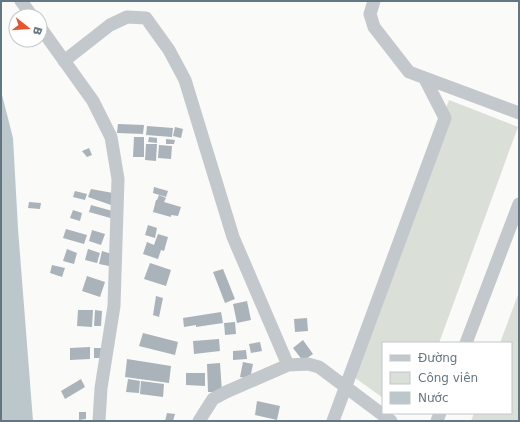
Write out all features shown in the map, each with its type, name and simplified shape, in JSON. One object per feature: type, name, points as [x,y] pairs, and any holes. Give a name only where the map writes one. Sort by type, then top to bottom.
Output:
[{"type":"street","points":[[374,1],[370,14],[374,27],[409,72],[519,114]]},
{"type":"street","points":[[64,61],[110,25],[127,17],[146,18],[169,50],[185,80],[233,237],[288,365]]},
{"type":"street","points":[[48,38],[93,101],[111,137],[118,179],[114,306],[101,388],[99,421]]},
{"type":"street","points":[[333,421],[445,118],[426,78]]},
{"type":"street","points":[[466,342],[519,204]]},
{"type":"street","points":[[199,421],[213,399],[288,365],[308,364],[319,367],[391,421]]},
{"type":"green space","points":[[449,100],[518,127],[439,342],[382,342],[382,397],[347,372]]},
{"type":"green space","points":[[519,292],[519,421],[471,421],[474,414],[512,414],[512,342],[500,342]]},
{"type":"water","points":[[1,91],[13,138],[18,229],[33,421],[1,421]]},
{"type":"building","points":[[118,124],[144,125],[143,134],[117,133]]},
{"type":"building","points":[[147,126],[173,128],[172,137],[146,135]]},
{"type":"building","points":[[175,127],[183,129],[181,138],[173,136]]},
{"type":"building","points":[[134,137],[144,137],[144,157],[133,157]]},
{"type":"building","points":[[149,137],[157,138],[157,143],[148,142]]},
{"type":"building","points":[[166,139],[175,140],[174,144],[166,144]]},
{"type":"building","points":[[146,144],[157,144],[156,161],[145,160]]},
{"type":"building","points":[[159,145],[172,146],[171,159],[158,158]]},
{"type":"building","points":[[89,148],[92,155],[87,157],[82,151]]},
{"type":"building","points":[[154,187],[168,191],[166,197],[153,193]]},
{"type":"building","points":[[91,189],[113,193],[116,205],[111,205],[88,197]]},
{"type":"building","points":[[75,191],[87,194],[85,200],[73,197]]},
{"type":"building","points":[[159,195],[166,198],[164,202],[181,207],[178,216],[171,215],[171,217],[153,212]]},
{"type":"building","points":[[29,202],[41,203],[40,209],[28,208]]},
{"type":"building","points":[[91,205],[116,212],[114,219],[89,212]]},
{"type":"building","points":[[73,210],[82,213],[80,221],[70,218]]},
{"type":"building","points":[[148,225],[157,228],[155,238],[145,235]]},
{"type":"building","points":[[66,229],[87,235],[84,244],[63,238]]},
{"type":"building","points":[[92,230],[105,234],[101,245],[89,241]]},
{"type":"building","points":[[158,234],[168,237],[164,251],[161,250],[158,259],[143,254],[147,242],[154,245]]},
{"type":"building","points":[[67,249],[77,253],[74,264],[63,261]]},
{"type":"building","points":[[88,249],[100,253],[97,263],[85,260]]},
{"type":"building","points":[[102,251],[112,254],[109,266],[99,264]]},
{"type":"building","points":[[150,263],[171,270],[166,286],[144,279]]},
{"type":"building","points":[[52,265],[65,268],[62,277],[50,273]]},
{"type":"building","points":[[223,269],[235,299],[225,303],[213,272]]},
{"type":"building","points":[[87,276],[105,282],[100,297],[82,291]]},
{"type":"building","points":[[156,296],[163,298],[159,317],[153,315]]},
{"type":"building","points":[[247,301],[251,320],[237,323],[233,304]]},
{"type":"building","points":[[78,310],[93,310],[92,327],[77,326]]},
{"type":"building","points":[[95,310],[102,311],[101,326],[94,326]]},
{"type":"building","points":[[221,312],[223,323],[196,327],[196,325],[184,327],[183,318]]},
{"type":"building","points":[[307,318],[308,331],[295,332],[294,319]]},
{"type":"building","points":[[235,322],[236,334],[225,335],[224,323]]},
{"type":"building","points":[[143,333],[178,342],[175,355],[139,346]]},
{"type":"building","points":[[219,339],[220,351],[194,354],[193,341]]},
{"type":"building","points":[[303,340],[313,354],[303,361],[293,348]]},
{"type":"building","points":[[260,342],[262,351],[251,353],[249,344]]},
{"type":"building","points":[[90,347],[90,359],[70,360],[70,348]]},
{"type":"building","points":[[94,348],[104,348],[103,358],[94,358]]},
{"type":"building","points":[[246,350],[247,359],[233,360],[233,351]]},
{"type":"building","points":[[127,359],[171,366],[169,383],[125,377]]},
{"type":"building","points":[[243,362],[253,364],[250,379],[240,377]]},
{"type":"building","points":[[220,363],[222,392],[208,392],[207,364]]},
{"type":"building","points":[[186,373],[205,373],[205,386],[186,385]]},
{"type":"building","points":[[81,379],[85,387],[65,399],[61,391]]},
{"type":"building","points":[[128,379],[140,381],[139,393],[126,392]]},
{"type":"building","points":[[141,381],[164,384],[163,397],[140,394]]},
{"type":"building","points":[[257,401],[280,406],[277,420],[255,415]]},
{"type":"building","points":[[79,412],[86,412],[86,419],[79,420]]},
{"type":"building","points":[[167,413],[175,414],[173,421],[165,421]]}]
